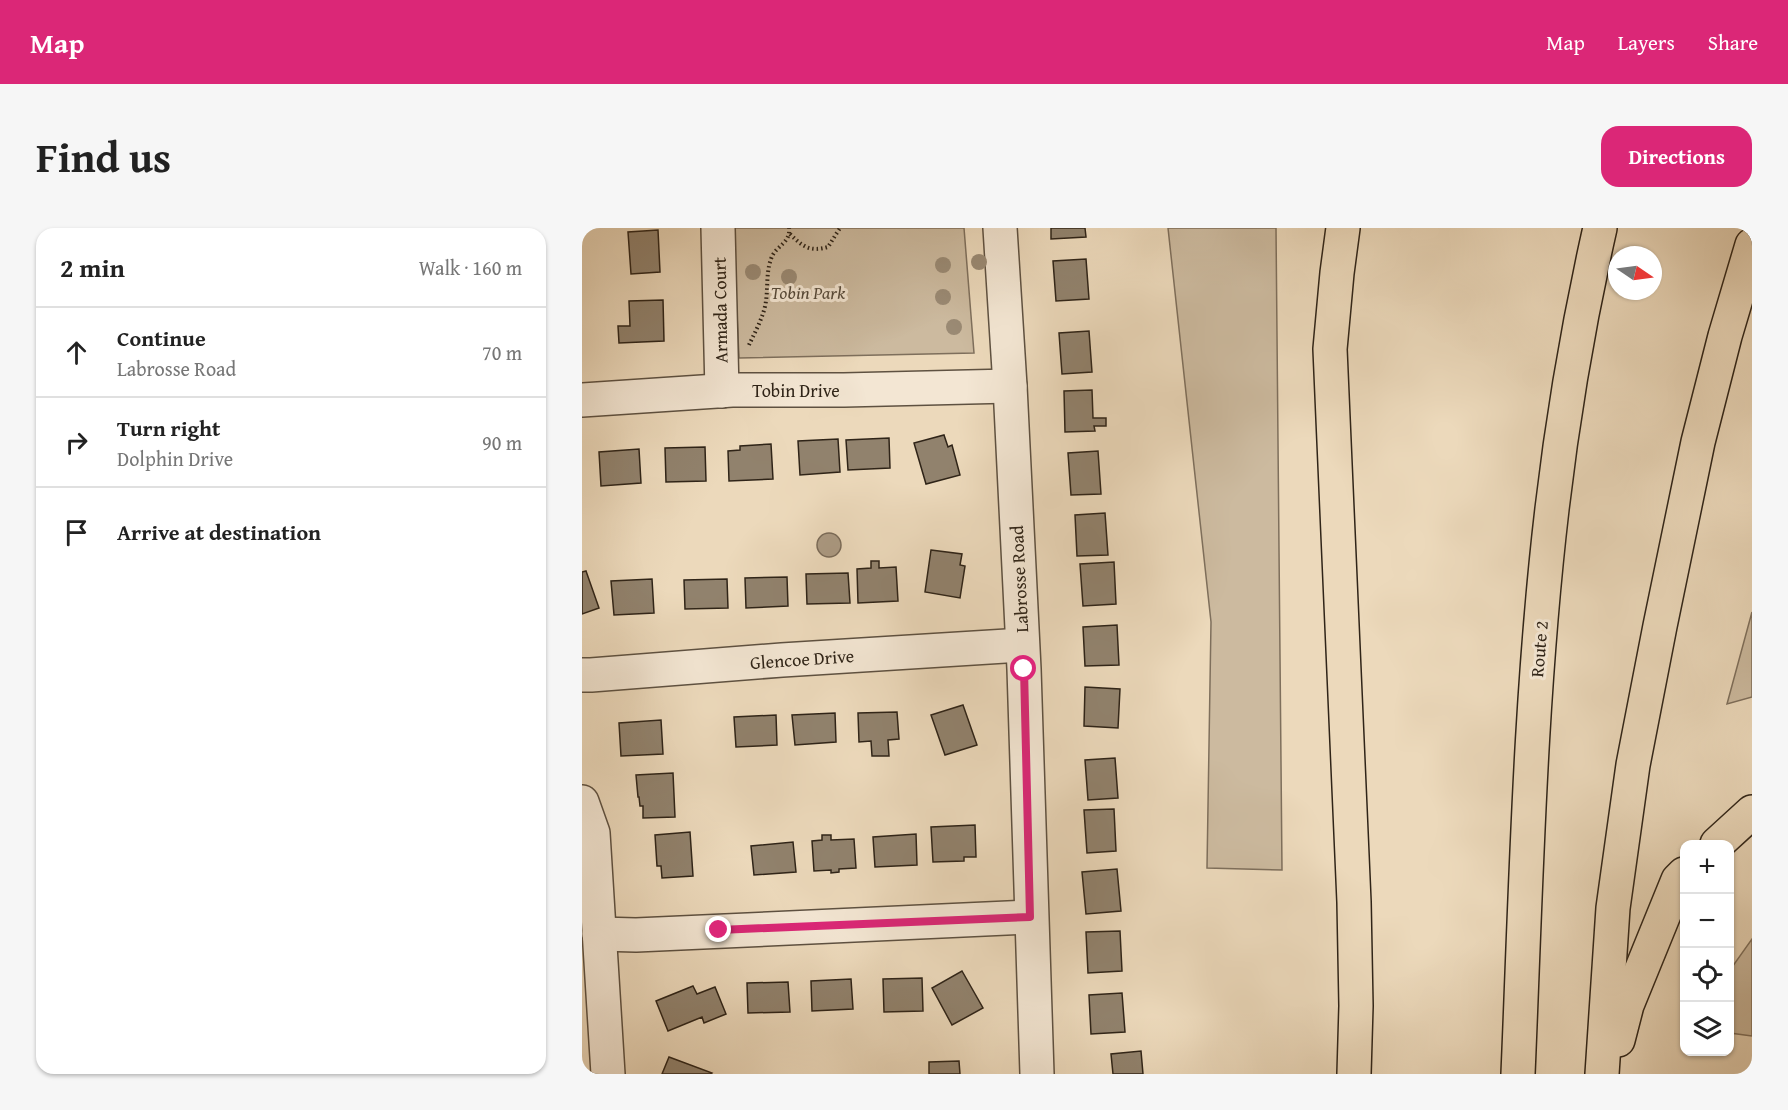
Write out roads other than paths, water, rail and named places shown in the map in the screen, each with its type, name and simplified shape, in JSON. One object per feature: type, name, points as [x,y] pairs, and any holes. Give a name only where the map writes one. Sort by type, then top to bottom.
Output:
[{"type":"highway","points":[[1343,228],[1330,350],[1354,902],[1356,1006],[1354,1074]]},
{"type":"highway","name":"Route 2","points":[[1518,1074],[1534,720],[1552,509],[1570,382],[1600,228]]},
{"type":"highway","points":[[1602,1074],[1613,908],[1633,765],[1698,441],[1752,244]]},
{"type":"highway","points":[[1721,840],[1752,812]]},
{"type":"highway","points":[[1609,1074],[1627,1005],[1680,878]]},
{"type":"street","name":"Armada Court","points":[[718,228],[722,391]]},
{"type":"street","name":"Labrosse Road","points":[[1000,228],[1024,669],[1030,917],[1033,938],[1037,1074]]},
{"type":"street","name":"Tobin Drive","points":[[582,399],[722,391],[1010,386]]},
{"type":"street","name":"Glencoe Drive","points":[[582,675],[1022,645]]},
{"type":"street","points":[[582,802],[593,833],[608,1074]]},
{"type":"street","points":[[599,934],[636,935],[1030,917]]},
{"type":"park label","name":"Tobin Park","points":[[808,292]]}]
